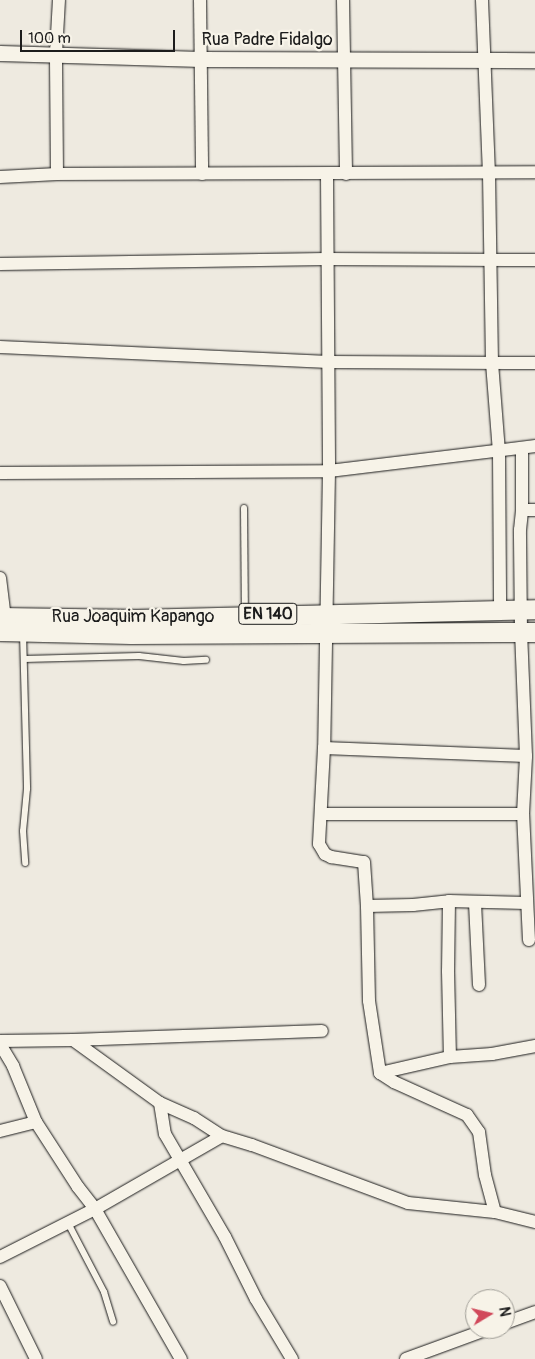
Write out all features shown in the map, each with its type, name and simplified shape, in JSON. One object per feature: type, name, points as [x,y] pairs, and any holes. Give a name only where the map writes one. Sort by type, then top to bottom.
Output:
[{"type":"main road","name":"Rua Joaquim Kapango","points":[[2,622],[528,609]]},
{"type":"main road","name":"Rua Joaquim Kapango","points":[[2,622],[23,632],[131,634],[528,632]]},
{"type":"street","points":[[57,174],[56,53],[59,0]]},
{"type":"street","points":[[200,0],[202,174]]},
{"type":"street","points":[[343,0],[346,174]]},
{"type":"street","points":[[482,0],[483,60],[490,174],[492,362],[499,452],[500,611]]},
{"type":"street","name":"Rua Padre Fidalgo","points":[[0,52],[201,59],[535,60]]},
{"type":"street","points":[[0,177],[57,174],[490,174],[535,172]]},
{"type":"street","points":[[326,174],[329,362],[328,471],[324,748],[319,844],[324,854],[364,862],[370,1001],[380,1073],[394,1082],[467,1115],[479,1132],[485,1175],[495,1212]]},
{"type":"street","points":[[0,264],[326,259],[535,260]]},
{"type":"street","points":[[0,347],[329,362],[535,363]]},
{"type":"street","points":[[0,473],[328,471],[499,452],[535,446]]},
{"type":"street","points":[[522,448],[522,510],[528,609],[526,756],[523,814],[529,940]]},
{"type":"street","points":[[522,510],[535,510]]},
{"type":"street","points":[[0,578],[2,622]]},
{"type":"street","points":[[324,748],[526,756]]},
{"type":"street","points":[[321,814],[523,814]]},
{"type":"street","points":[[367,906],[413,905],[449,901],[526,903]]},
{"type":"street","points":[[449,901],[450,1057]]},
{"type":"street","points":[[475,902],[479,985]]},
{"type":"street","points":[[181,1359],[95,1209],[78,1187],[36,1122],[13,1066],[0,1042],[322,1031]]},
{"type":"street","points":[[73,1040],[160,1103],[194,1118],[222,1136],[252,1145],[408,1203],[495,1212],[535,1222]]},
{"type":"street","points":[[380,1073],[450,1057],[492,1054],[535,1046]]},
{"type":"street","points":[[160,1103],[165,1134],[225,1237],[256,1299],[292,1359]]},
{"type":"street","points":[[0,1131],[36,1122]]},
{"type":"street","points":[[0,1257],[95,1209],[222,1136]]},
{"type":"street","points":[[0,1286],[36,1359]]},
{"type":"street","points":[[515,1319],[535,1312]]},
{"type":"street","points":[[406,1359],[465,1337]]},
{"type":"lane","points":[[244,508],[245,615]]},
{"type":"lane","points":[[23,632],[27,789],[23,831],[25,863]]},
{"type":"lane","points":[[24,659],[122,656],[206,660]]},
{"type":"lane","points":[[68,1223],[104,1292],[113,1322]]}]
